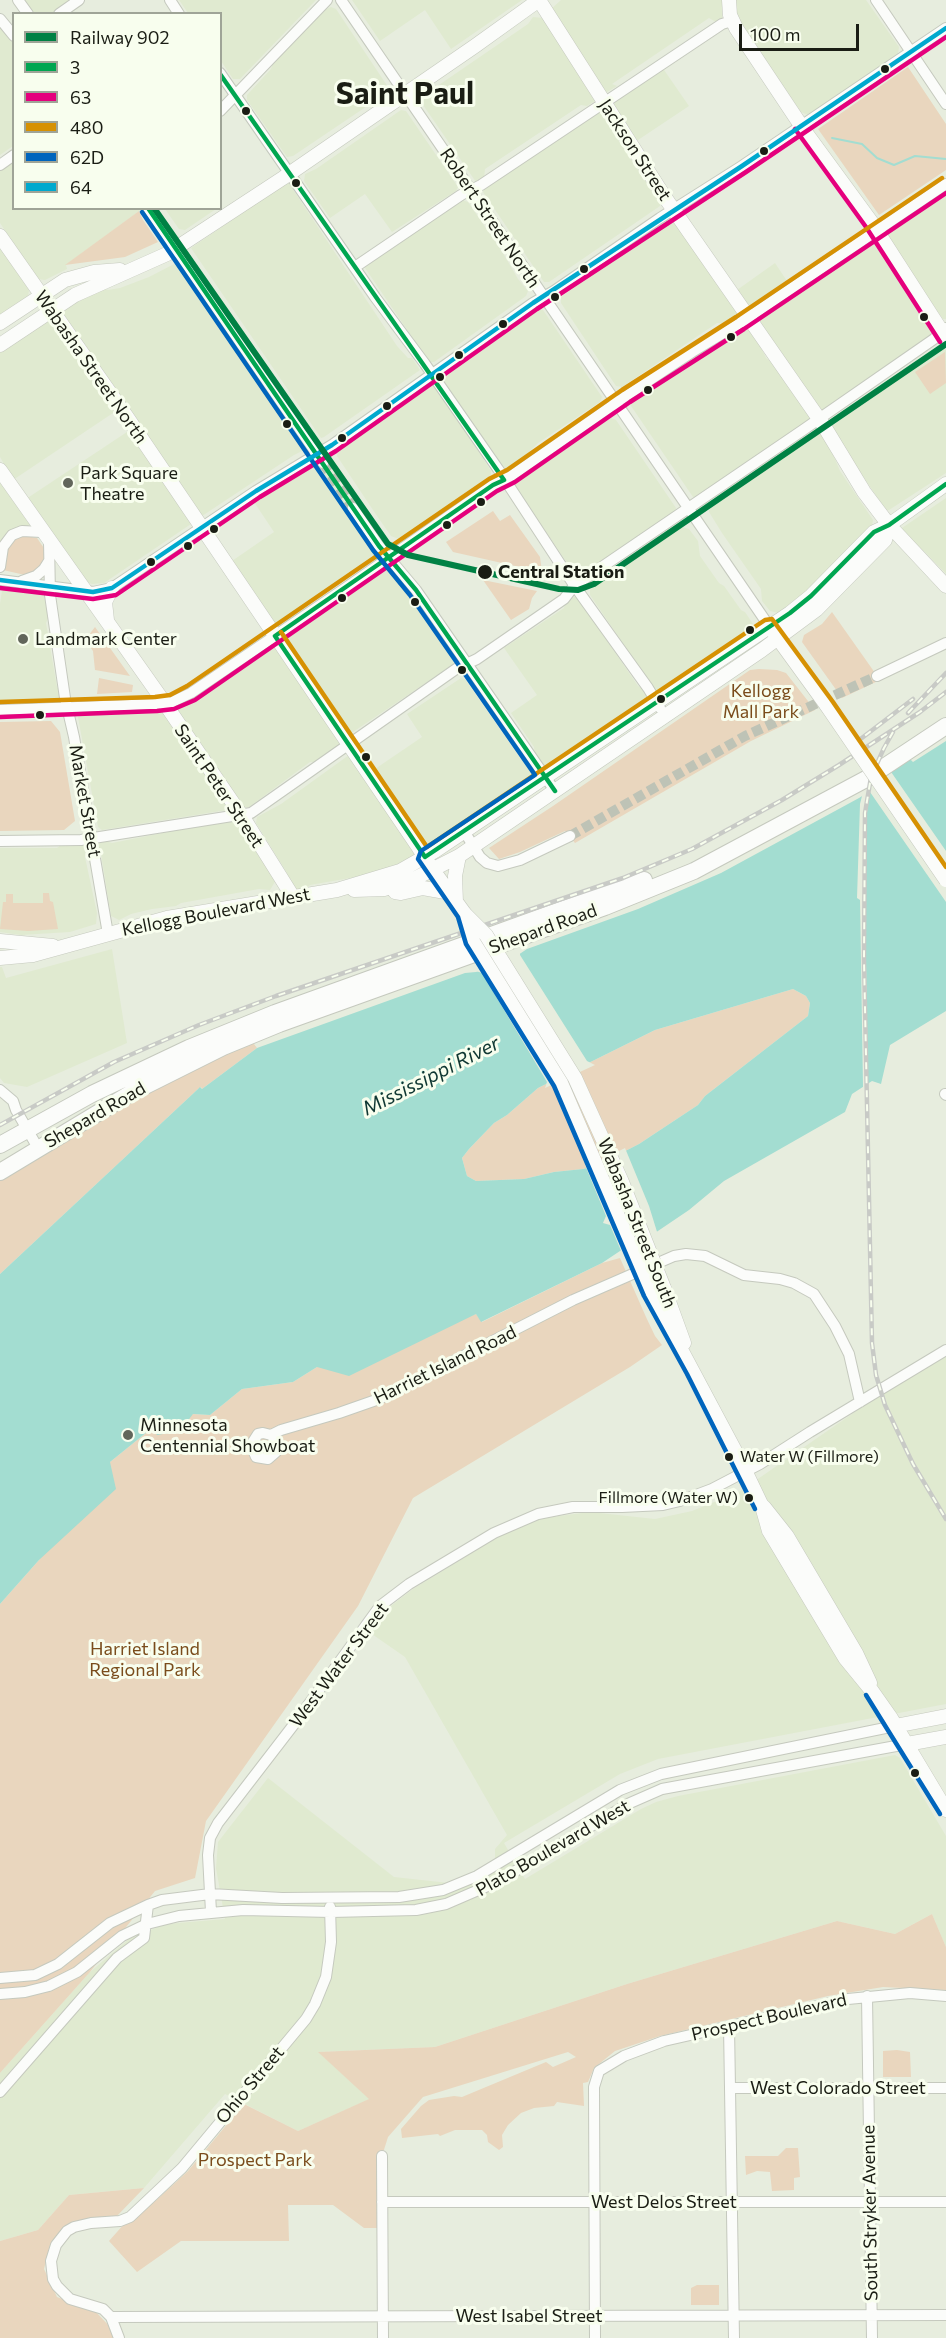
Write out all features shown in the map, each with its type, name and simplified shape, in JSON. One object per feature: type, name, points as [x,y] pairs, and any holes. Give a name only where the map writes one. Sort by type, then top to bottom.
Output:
[{"type":"highway","name":"Shepard Road","points":[[0,1145],[122,1079],[246,1025],[648,879],[690,861],[861,771],[946,713]]},
{"type":"highway","name":"Shepard Road","points":[[0,1172],[151,1082],[223,1047],[279,1024],[624,900],[694,872],[866,779],[946,726]]},
{"type":"main road","points":[[0,345],[75,295],[128,270],[158,259],[176,248],[290,173],[539,0]]},
{"type":"main road","name":"Jackson Street","points":[[539,0],[674,209],[819,419],[858,484],[889,525],[946,586]]},
{"type":"main road","points":[[729,0],[732,21],[945,333]]},
{"type":"main road","name":"Wabasha Street North","points":[[0,236],[126,417],[433,870],[465,914],[486,935],[575,1078]]},
{"type":"main road","points":[[0,322],[65,280],[80,275],[128,270]]},
{"type":"main road","name":"Saint Peter Street","points":[[0,470],[164,703],[240,814],[293,897]]},
{"type":"main road","name":"Kellogg Boulevard West","points":[[0,941],[7,954],[33,955],[167,918],[337,890],[400,871],[546,777],[790,613],[811,596],[874,532],[889,525],[946,484]]},
{"type":"main road","name":"Kellogg Boulevard West","points":[[337,890],[384,889],[410,881],[459,856],[816,610],[885,540],[889,525]]},
{"type":"main road","points":[[109,626],[105,602],[112,588]]},
{"type":"main road","name":"Robert Street North","points":[[769,626],[827,705],[946,880]]},
{"type":"main road","points":[[384,889],[401,893],[423,888],[454,897],[459,856]]},
{"type":"main road","name":"Wabasha Street North","points":[[465,914],[472,940],[561,1083]]},
{"type":"main road","name":"Wabasha Street South","points":[[575,1078],[622,1182],[657,1291]]},
{"type":"main road","name":"Wabasha Street South","points":[[561,1083],[694,1370],[746,1471],[762,1506],[769,1532],[845,1658],[872,1691],[946,1810]]},
{"type":"main road","points":[[895,1726],[946,1716]]},
{"type":"main road","points":[[906,1744],[946,1737]]},
{"type":"street","points":[[62,12],[79,0]]},
{"type":"street","points":[[222,109],[327,0]]},
{"type":"street","name":"Robert Street North","points":[[341,0],[769,626]]},
{"type":"street","points":[[876,0],[946,104]]},
{"type":"street","points":[[0,19],[12,34]]},
{"type":"street","points":[[355,267],[722,24],[732,21]]},
{"type":"street","points":[[0,580],[100,592],[112,588],[256,491],[320,459],[470,345],[674,209],[721,181],[946,28]]},
{"type":"street","points":[[222,76],[432,375],[574,586],[648,688],[664,716]]},
{"type":"street","points":[[0,710],[164,703],[191,693],[390,558],[485,490],[504,480],[616,402],[748,317],[946,184]]},
{"type":"street","points":[[149,210],[320,459]]},
{"type":"street","points":[[0,841],[91,839],[251,813],[564,599],[574,586],[945,333]]},
{"type":"street","points":[[353,508],[416,590],[555,791]]},
{"type":"street","points":[[0,567],[3,547],[12,535],[22,531],[46,537]]},
{"type":"street","name":"Market Street","points":[[46,537],[50,561],[50,586],[67,708],[108,934]]},
{"type":"street","points":[[18,582],[36,576],[50,561]]},
{"type":"street","points":[[877,675],[946,644]]},
{"type":"street","points":[[464,831],[480,857],[487,863],[498,866],[520,860],[570,836]]},
{"type":"street","points":[[0,948],[7,954]]},
{"type":"street","points":[[0,1090],[14,1101],[16,1110],[38,1148]]},
{"type":"street","name":"Harriet Island Road","points":[[271,1435],[379,1399],[573,1300],[674,1256],[686,1254],[705,1256],[744,1275],[780,1279],[803,1287],[814,1294],[835,1326],[849,1354],[860,1402]]},
{"type":"street","name":"West Water Street","points":[[211,1912],[209,1845],[218,1822],[295,1723],[380,1606],[408,1584],[494,1533],[551,1510],[573,1507],[646,1507],[672,1503],[712,1489],[760,1464],[946,1350]]},
{"type":"street","name":"Plato Boulevard West","points":[[0,1977],[34,1975],[58,1964],[110,1923],[148,1905],[178,1897],[210,1894],[330,1898],[399,1897],[443,1890],[477,1876],[620,1790],[661,1773],[895,1726]]},
{"type":"street","name":"Plato Boulevard West","points":[[0,1995],[50,1986],[77,1972],[122,1936],[147,1924],[172,1917],[243,1910],[331,1912],[416,1910],[464,1898],[497,1882],[630,1803],[662,1789],[906,1744]]},
{"type":"street","name":"Ohio Street","points":[[111,2317],[103,2308],[70,2299],[57,2286],[53,2278],[51,2261],[56,2245],[67,2231],[74,2227],[120,2221],[130,2217],[182,2168],[306,2019],[326,1977],[332,1942],[330,1898]]},
{"type":"street","points":[[0,2092],[117,1958],[144,1938],[148,1905]]},
{"type":"street","name":"Prospect Boulevard","points":[[594,2202],[594,2087],[599,2071],[609,2063],[640,2049],[729,2026],[867,1996],[910,1993],[946,1996]]},
{"type":"street","name":"South Stryker Avenue","points":[[867,1996],[872,2338]]},
{"type":"street","points":[[729,2026],[734,2338]]},
{"type":"street","name":"West Colorado Street","points":[[730,2088],[946,2088]]},
{"type":"street","points":[[382,2156],[383,2338]]},
{"type":"street","name":"West Delos Street","points":[[382,2202],[946,2202]]},
{"type":"street","points":[[594,2202],[595,2338]]},
{"type":"street","name":"West Isabel Street","points":[[111,2317],[946,2315]]},
{"type":"street","points":[[111,2317],[119,2338]]},
{"type":"shaded area","points":[[22,0],[71,0],[55,12],[31,12]]},
{"type":"shaded area","points":[[179,0],[316,0],[240,79],[233,79],[222,62],[222,12],[187,12]]},
{"type":"shaded area","points":[[352,0],[522,0],[451,49],[425,10],[380,41]]},
{"type":"shaded area","points":[[561,0],[722,0],[722,18],[716,22],[709,18],[612,84],[617,86],[607,92],[601,89],[550,10]]},
{"type":"shaded area","points":[[736,0],[866,0],[899,47],[898,54],[808,115],[801,112],[741,25],[736,13]]},
{"type":"shaded area","points":[[331,7],[336,9],[388,87],[388,92],[293,156],[287,157],[247,100],[247,95],[271,69],[273,63],[326,9]]},
{"type":"shaded area","points":[[533,17],[543,18],[595,101],[587,106],[581,105],[485,169],[484,179],[476,182],[421,102],[421,95],[528,24]]},
{"type":"shaded area","points":[[0,25],[12,39],[12,147],[0,155]]},
{"type":"shaded area","points":[[662,67],[689,106],[635,142],[611,103]]},
{"type":"shaded area","points":[[401,110],[406,111],[458,187],[456,191],[392,232],[365,194],[330,218],[304,181],[305,174],[316,169]]},
{"type":"shaded area","points":[[600,110],[606,115],[609,126],[660,206],[549,282],[544,282],[483,192],[484,188]]},
{"type":"shaded area","points":[[12,163],[12,210],[141,210],[66,265],[67,269],[45,280],[38,279],[0,223],[0,169]]},
{"type":"shaded area","points":[[288,182],[397,346],[408,358],[412,358],[420,370],[321,438],[191,248]]},
{"type":"shaded area","points":[[946,193],[946,319],[943,319],[886,239],[888,232]]},
{"type":"shaded area","points":[[462,200],[468,202],[528,291],[526,296],[434,362],[429,362],[365,268],[367,264]]},
{"type":"shaded area","points":[[166,210],[215,210],[185,230],[179,229]]},
{"type":"shaded area","points":[[674,216],[741,315],[729,324],[717,323],[622,387],[616,386],[561,303],[561,297]]},
{"type":"shaded area","points":[[871,242],[877,244],[935,332],[822,412],[757,322],[758,318]]},
{"type":"shaded area","points":[[0,247],[29,290],[28,297],[0,316]]},
{"type":"shaded area","points":[[181,262],[304,445],[304,450],[202,516],[199,515],[62,314],[63,310],[85,295],[103,288],[108,290],[120,288],[149,277]]},
{"type":"shaded area","points":[[775,263],[787,281],[751,305],[747,304],[737,290]]},
{"type":"shaded area","points":[[538,308],[543,310],[602,397],[600,402],[538,443],[515,466],[506,470],[441,379],[441,374]]},
{"type":"shaded area","points":[[50,317],[116,411],[13,480],[0,457],[0,353]]},
{"type":"shaded area","points":[[747,327],[756,337],[766,358],[776,365],[783,375],[783,380],[810,420],[697,498],[693,497],[629,403],[631,398],[680,365]]},
{"type":"shaded area","points":[[943,349],[946,350],[946,473],[886,510],[832,431],[833,425]]},
{"type":"shaded area","points":[[429,383],[435,385],[444,398],[491,471],[491,475],[399,539],[391,536],[375,513],[337,456],[338,449]]},
{"type":"shaded area","points":[[611,418],[616,420],[676,508],[675,513],[579,578],[516,488],[516,481]]},
{"type":"shaded area","points":[[130,430],[191,520],[191,524],[104,583],[92,584],[85,581],[26,499]]},
{"type":"shaded area","points":[[820,433],[829,445],[840,471],[873,520],[872,525],[802,597],[778,613],[770,611],[762,601],[761,589],[722,533],[709,509]]},
{"type":"shaded area","points":[[314,461],[319,463],[377,553],[375,557],[300,608],[297,614],[279,626],[275,626],[232,561],[274,532],[254,502]]},
{"type":"shaded area","points":[[0,482],[30,525],[8,532],[0,542]]},
{"type":"shaded area","points":[[946,498],[946,574],[905,535],[902,528]]},
{"type":"shaded area","points":[[682,527],[689,529],[698,541],[700,556],[719,583],[745,612],[753,624],[752,631],[664,693],[656,692],[590,595],[590,590]]},
{"type":"shaded area","points":[[386,569],[453,658],[454,664],[349,733],[286,642],[287,636]]},
{"type":"shaded area","name":"Landmark Center","points":[[5,588],[42,593],[44,596],[48,618],[46,623],[60,699],[0,701],[0,604],[2,590]]},
{"type":"shaded area","points":[[574,597],[578,598],[638,686],[651,699],[545,770],[535,756],[534,747],[511,713],[537,695],[504,648],[564,608],[565,604]]},
{"type":"shaded area","points":[[272,643],[276,644],[342,741],[340,745],[315,762],[310,762],[249,807],[240,808],[173,707],[184,704],[201,694],[262,653]]},
{"type":"shaded area","points":[[461,678],[465,679],[520,758],[527,760],[535,773],[534,781],[527,786],[516,788],[430,847],[426,845],[375,769],[422,737],[407,714]]},
{"type":"shaded area","points":[[157,710],[163,714],[226,804],[227,810],[102,830],[98,827],[78,717],[81,713]]},
{"type":"shaded area","points":[[349,755],[415,849],[414,855],[407,861],[379,873],[310,885],[305,890],[290,889],[287,873],[256,823],[257,817],[281,804]]},
{"type":"shaded area","points":[[233,819],[276,880],[270,890],[259,889],[181,903],[176,906],[131,914],[119,920],[111,916],[101,854],[97,847],[100,842],[112,843]]},
{"type":"shaded area","points":[[61,845],[83,845],[86,848],[85,857],[97,913],[96,924],[70,932],[21,935],[0,932],[0,848],[57,848]]},
{"type":"shaded area","points":[[112,949],[127,1043],[27,1087],[4,1083],[0,1078],[0,967],[6,978]]},
{"type":"shaded area","points":[[946,1349],[946,1704],[658,1759],[620,1774],[504,1843],[525,1879],[656,1802],[895,1755],[900,1758],[946,1836],[946,1947],[932,1914],[895,1934],[837,1921],[627,1984],[435,2047],[319,2052],[370,2099],[298,2131],[225,2094],[144,2188],[69,2195],[38,2230],[0,2241],[0,2073],[90,1972],[130,1938],[166,1924],[225,1919],[216,1868],[218,1842],[268,1778],[394,1877],[449,1883],[495,1862],[495,1849],[507,1835],[405,1657],[369,1632],[383,1612],[413,1589],[511,1529],[543,1518],[590,1512],[655,1519],[692,1511],[739,1492]]},
{"type":"green space","points":[[908,67],[946,124],[946,170],[879,215],[818,129]]},
{"type":"green space","points":[[139,211],[158,242],[125,257],[65,265]]},
{"type":"green space","points":[[945,352],[946,383],[930,394],[915,372]]},
{"type":"green space","points":[[493,511],[500,521],[510,515],[540,557],[542,572],[453,552],[446,542]]},
{"type":"green space","points":[[20,535],[37,538],[46,551],[41,569],[25,575],[3,570],[9,543]]},
{"type":"green space","points":[[483,580],[537,591],[529,609],[511,620]]},
{"type":"green space","points":[[832,612],[880,680],[842,698],[802,642],[804,635],[822,624]]},
{"type":"green space","points":[[95,627],[130,676],[95,670],[93,651],[85,640]]},
{"type":"green space","name":"Kellogg Mall Park","points":[[750,670],[786,673],[815,710],[751,741],[575,843],[565,831],[499,859],[489,848]]},
{"type":"green space","points":[[99,678],[133,685],[132,692],[97,694]]},
{"type":"green space","points":[[51,721],[60,732],[75,821],[64,830],[0,831],[0,722]]},
{"type":"green space","points":[[43,893],[49,893],[50,901],[53,902],[58,929],[28,931],[0,929],[6,894],[13,894],[13,903],[43,903]]},
{"type":"green space","points":[[793,989],[806,996],[810,1003],[808,1016],[705,1096],[698,1105],[639,1144],[600,1164],[583,1169],[554,1172],[524,1179],[476,1181],[467,1176],[462,1158],[469,1149],[494,1123],[507,1115],[538,1088],[655,1030]]},
{"type":"green space","points":[[251,1040],[257,1048],[202,1089],[201,1087],[198,1089],[0,1274],[0,1179],[136,1095]]},
{"type":"green space","name":"Harriet Island Regional Park","points":[[620,1258],[655,1336],[662,1345],[630,1367],[413,1498],[358,1606],[206,1821],[195,1878],[155,1891],[90,1972],[0,2073],[0,1604],[39,1560],[110,1462],[152,1428],[193,1414],[210,1415],[242,1389],[293,1382],[317,1367],[476,1314],[482,1322],[602,1263]]},
{"type":"green space","name":"Prospect Park","points":[[932,1914],[946,1947],[946,1990],[883,1987],[828,1996],[660,2036],[615,2051],[594,2068],[588,2082],[583,2083],[584,2106],[557,2102],[554,2106],[534,2108],[521,2113],[508,2125],[502,2135],[503,2147],[499,2150],[488,2142],[487,2135],[482,2130],[455,2130],[440,2136],[438,2134],[402,2138],[401,2129],[429,2100],[462,2097],[546,2062],[553,2067],[576,2057],[568,2052],[423,2097],[388,2137],[382,2156],[382,2228],[364,2228],[333,2205],[288,2205],[289,2241],[181,2241],[137,2272],[109,2241],[125,2223],[152,2204],[188,2171],[244,2104],[298,2131],[369,2099],[318,2052],[435,2047],[627,1984],[837,1921],[895,1934]]},
{"type":"green space","points":[[883,2051],[910,2052],[911,2077],[883,2077]]},
{"type":"green space","points":[[786,2148],[798,2148],[800,2177],[794,2178],[794,2190],[772,2191],[770,2172],[757,2171],[746,2175],[745,2156],[778,2156]]},
{"type":"green space","points":[[144,2188],[116,2217],[67,2227],[50,2245],[44,2269],[57,2297],[95,2311],[112,2329],[113,2338],[0,2338],[0,2241],[38,2230],[69,2195]]},
{"type":"green space","points":[[697,2285],[719,2285],[719,2305],[691,2305],[691,2288]]},
{"type":"water","name":"Mississippi River","points":[[946,741],[946,1011],[890,1045],[881,1084],[872,1081],[852,1094],[845,1112],[724,1181],[689,1210],[652,1235],[626,1247],[602,1263],[481,1322],[476,1314],[349,1376],[317,1367],[293,1382],[242,1389],[210,1415],[193,1414],[180,1431],[157,1435],[152,1428],[110,1462],[116,1489],[39,1560],[0,1604],[0,1274],[200,1087],[202,1089],[257,1048],[465,973],[476,972],[512,959],[527,949],[638,909],[721,873],[859,798],[888,780],[885,775],[910,759],[913,762]],"holes":[[[793,989],[806,996],[810,1003],[808,1016],[705,1096],[698,1105],[639,1144],[600,1164],[583,1169],[554,1172],[524,1179],[476,1181],[467,1176],[462,1158],[469,1149],[494,1123],[507,1115],[538,1088],[655,1030]]]},
{"type":"pier","points":[[889,769],[946,851],[946,902],[870,792],[867,812],[865,899],[868,1087],[863,1087],[860,900],[857,898],[860,804],[863,792],[884,779],[882,776]]},
{"type":"pier","points":[[520,950],[520,955],[587,1061],[595,1065],[545,1088],[547,1082],[482,973],[476,971]]},
{"type":"pier","points":[[625,1148],[649,1206],[658,1235],[622,1253],[610,1225],[603,1223],[606,1216],[585,1165]]},
{"type":"waterway","points":[[832,138],[862,144],[877,158],[894,165],[915,156],[946,159]]},
{"type":"tunnel","points":[[323,463],[353,508]]},
{"type":"tunnel","points":[[570,836],[745,736],[877,676]]},
{"type":"railway","points":[[908,713],[946,673]]},
{"type":"railway","points":[[0,1125],[114,1062],[199,1025],[276,996],[623,878],[692,849],[782,800],[839,765],[920,712],[946,692]]},
{"type":"railway","points":[[854,744],[913,699]]},
{"type":"railway","points":[[893,732],[871,777],[865,813],[864,960],[872,1343],[876,1375],[885,1405],[913,1464],[946,1519]]},
{"type":"rail line","name":"902","points":[[155,210],[388,544],[408,555],[559,589],[578,590],[594,584],[946,344]]},
{"type":"transit line","name":"64","points":[[0,580],[93,592],[112,588],[256,491],[332,445],[533,303],[742,166],[946,28]]},
{"type":"transit line","name":"63","points":[[0,588],[93,599],[116,595],[260,497],[336,451],[537,309],[946,37]]},
{"type":"transit line","name":"3","points":[[222,77],[504,480]]},
{"type":"transit line","name":"63","points":[[795,129],[866,227],[940,342]]},
{"type":"transit line","name":"480","points":[[0,702],[155,697],[170,695],[187,686],[489,479],[507,470],[622,390],[736,317],[942,178]]},
{"type":"transit line","name":"63","points":[[0,717],[157,711],[174,709],[195,700],[497,491],[515,482],[630,402],[744,329],[946,193]]},
{"type":"transit line","name":"3","points":[[149,210],[379,546],[416,590],[555,791]]},
{"type":"transit line","name":"62D","points":[[142,212],[373,550],[410,595],[535,775],[421,851],[418,859],[458,917],[466,944],[554,1086],[644,1296],[687,1374],[755,1509]]},
{"type":"transit line","name":"3","points":[[275,636],[493,485],[504,480]]},
{"type":"transit line","name":"3","points":[[425,857],[790,613],[811,596],[874,532],[889,525],[946,484]]},
{"type":"transit line","name":"480","points":[[281,632],[427,847],[765,620],[772,619],[833,702],[946,867]]},
{"type":"transit line","name":"3","points":[[275,636],[425,857]]},
{"type":"transit line","name":"62D","points":[[866,1695],[940,1814]]},
{"type":"place","name":"Park Square Theatre","points":[[68,483]]},
{"type":"place","name":"Central Station","points":[[485,572]]},
{"type":"place","name":"Landmark Center","points":[[23,639]]},
{"type":"place","name":"Minnesota Centennial Showboat","points":[[128,1435]]},
{"type":"place","name":"Water W (Fillmore)","points":[[729,1457]]},
{"type":"place","name":"Fillmore (Water W)","points":[[749,1498]]},
{"type":"district","name":"Saint Paul","points":[[405,94]]}]
